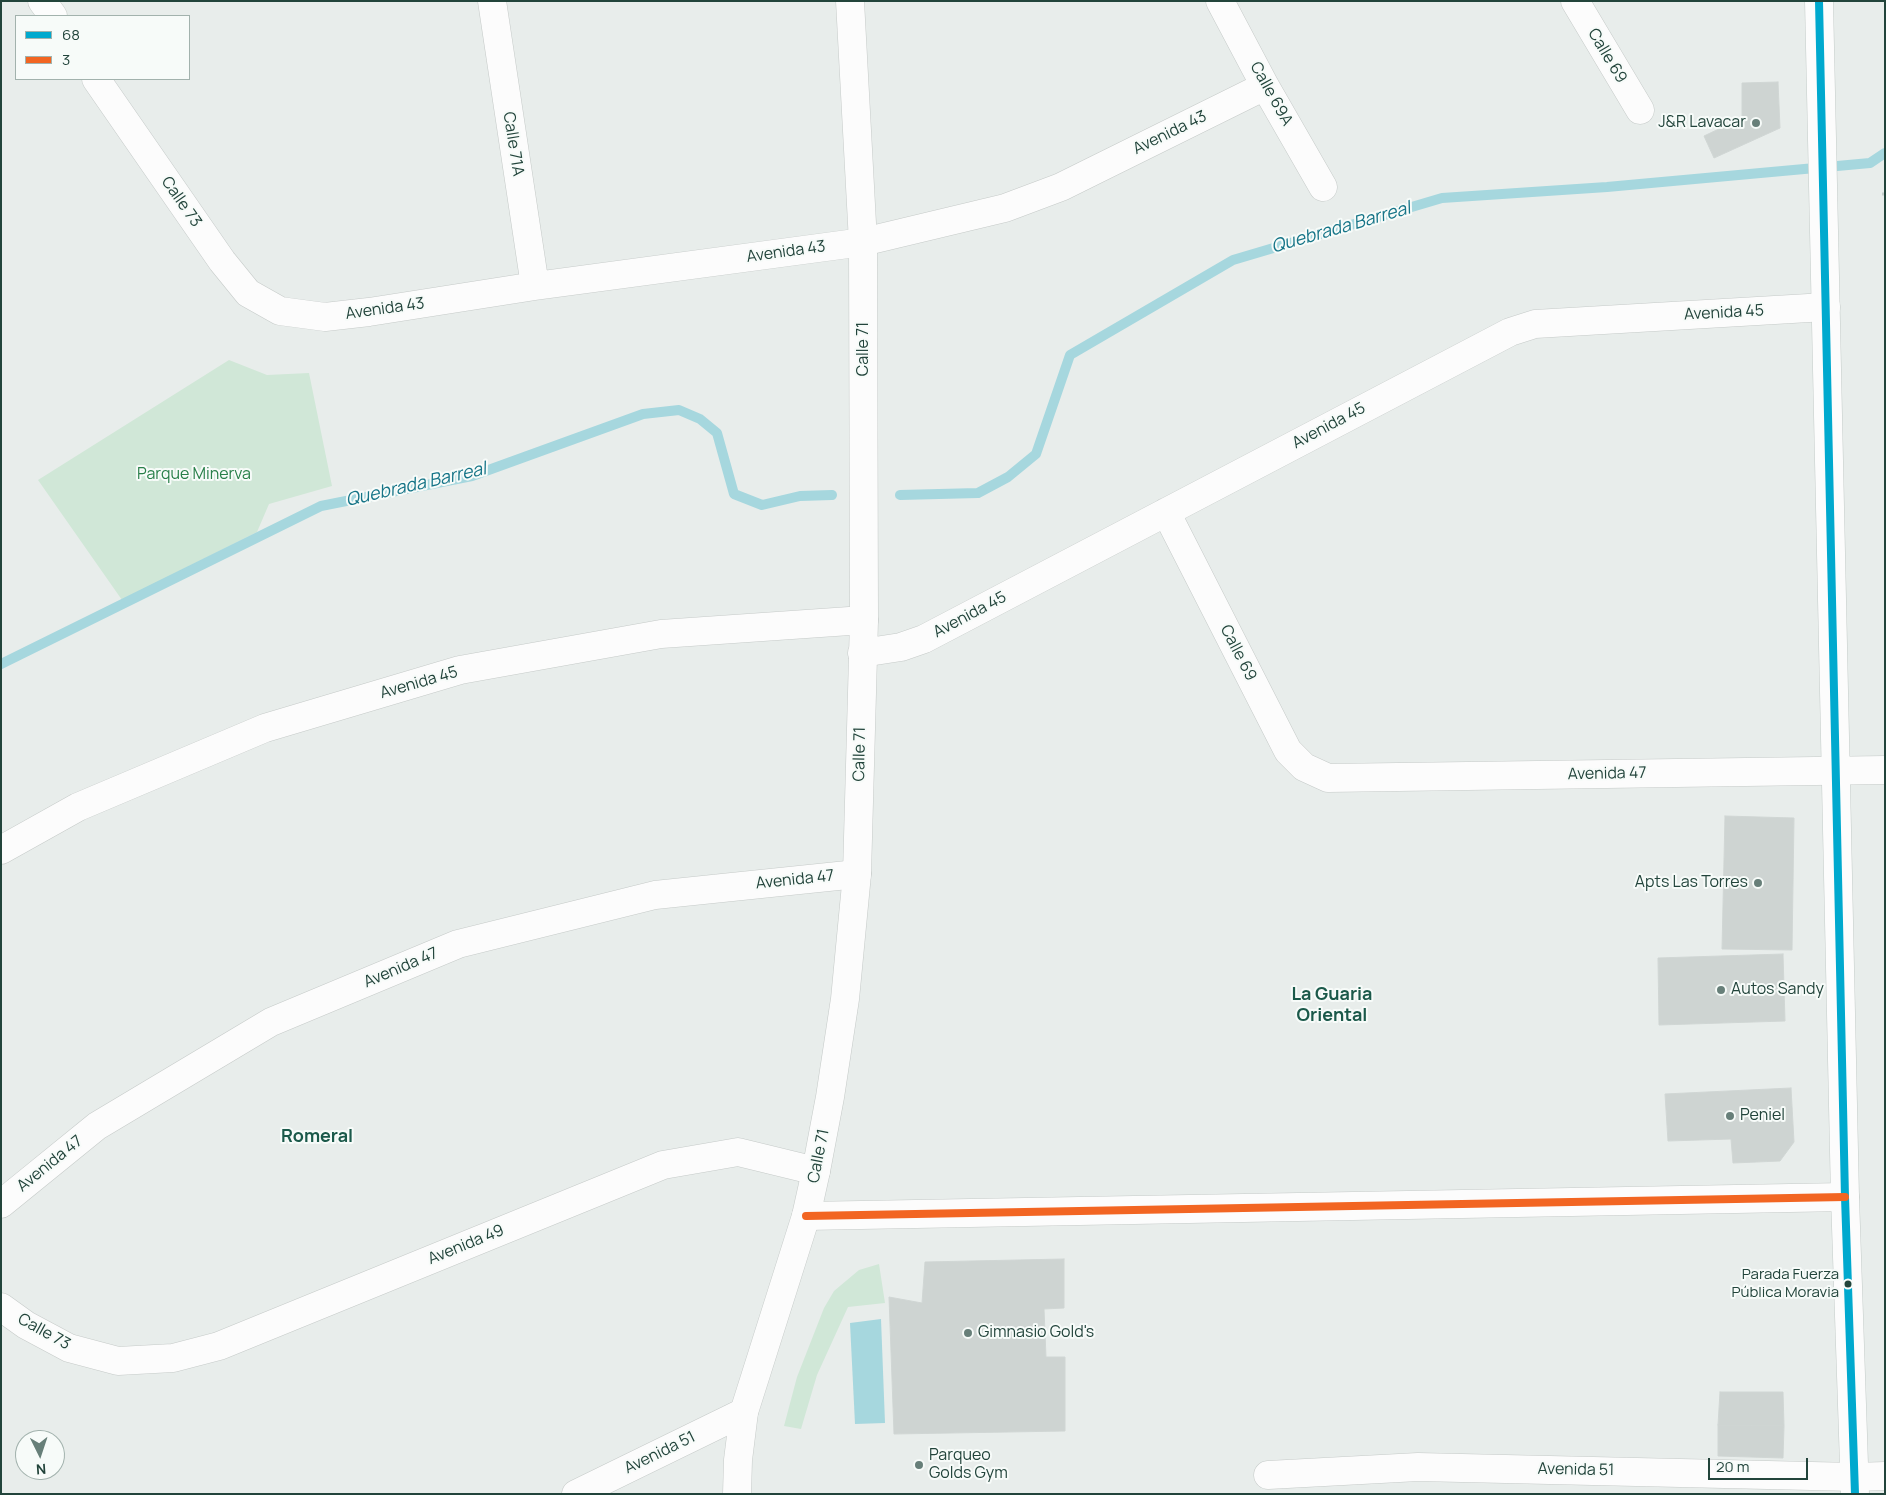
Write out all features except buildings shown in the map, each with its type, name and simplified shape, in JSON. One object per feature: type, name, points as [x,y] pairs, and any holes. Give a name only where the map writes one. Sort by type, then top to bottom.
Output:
[{"type":"street","points":[[42,1],[52,15]]},
{"type":"street","name":"Calle 71A","points":[[492,1],[535,286]]},
{"type":"street","name":"Calle 71","points":[[737,1494],[738,1460],[744,1412],[806,1216],[816,1171],[830,1097],[845,999],[857,874],[864,620],[864,242],[850,1]]},
{"type":"street","name":"Calle 69A","points":[[1220,1],[1265,86],[1323,187]]},
{"type":"street","name":"Calle 69","points":[[1575,1],[1640,110]]},
{"type":"street","points":[[1819,1],[1845,1197],[1855,1485]]},
{"type":"street","name":"Calle 73","points":[[97,80],[222,261],[248,293],[280,311]]},
{"type":"street","name":"Avenida 43","points":[[280,311],[325,317],[368,312],[535,286],[864,242],[1005,208],[1061,187],[1265,86]]},
{"type":"street","name":"Avenida 45","points":[[862,653],[901,647],[924,639],[1510,332],[1535,324],[1826,308]]},
{"type":"street","name":"Calle 69","points":[[1166,512],[1288,751],[1304,767],[1328,778]]},
{"type":"street","name":"Avenida 45","points":[[1,850],[78,807],[265,728],[460,670],[661,634],[864,620]]},
{"type":"street","name":"Avenida 47","points":[[1328,778],[1885,770]]},
{"type":"street","name":"Avenida 47","points":[[1,1204],[97,1126],[271,1022],[458,944],[655,895],[857,874]]},
{"type":"street","name":"Avenida 49","points":[[118,1361],[173,1358],[219,1346],[663,1165],[738,1152],[816,1171]]},
{"type":"street","points":[[806,1216],[1845,1197]]},
{"type":"street","name":"Calle 73","points":[[1,1307],[26,1325],[69,1348],[118,1361]]},
{"type":"street","name":"Avenida 51","points":[[576,1494],[744,1412]]},
{"type":"street","name":"Avenida 51","points":[[1268,1475],[1418,1468],[1855,1485],[1885,1476]]},
{"type":"green space","name":"Parque Minerva","points":[[229,360],[267,375],[309,373],[332,486],[269,504],[257,532],[122,600],[38,480]]},
{"type":"green space","points":[[879,1264],[885,1303],[848,1307],[817,1375],[801,1429],[784,1426],[797,1377],[824,1308],[834,1291],[859,1270]]},
{"type":"water","points":[[881,1319],[885,1423],[855,1424],[850,1323]]},
{"type":"waterway","name":"Quebrada Barreal","points":[[900,495],[978,493],[1008,477],[1036,454],[1070,355],[1233,260],[1442,198],[1607,187],[1870,163],[1885,153]]},
{"type":"waterway","name":"Quebrada Barreal","points":[[1,664],[321,506],[472,476],[643,414],[679,410],[700,419],[717,433],[734,494],[762,505],[800,496],[832,495]]},
{"type":"transit line","name":"68","points":[[1819,1],[1845,1197],[1855,1494]]},
{"type":"transit line","name":"3","points":[[806,1216],[1845,1197]]},
{"type":"place","name":"J&R Lavacar","points":[[1756,123]]},
{"type":"place","name":"Apts Las Torres","points":[[1758,883]]},
{"type":"place","name":"Autos Sandy","points":[[1721,990]]},
{"type":"place","name":"Peniel","points":[[1730,1116]]},
{"type":"place","name":"Parada Fuerza Pública Moravia","points":[[1848,1284]]},
{"type":"place","name":"Gimnasio Gold's","points":[[968,1333]]},
{"type":"place","name":"Parqueo Golds Gym","points":[[919,1465]]},
{"type":"district","name":"La Guaria Oriental","points":[[1332,1005]]},
{"type":"district","name":"Romeral","points":[[317,1137]]}]
